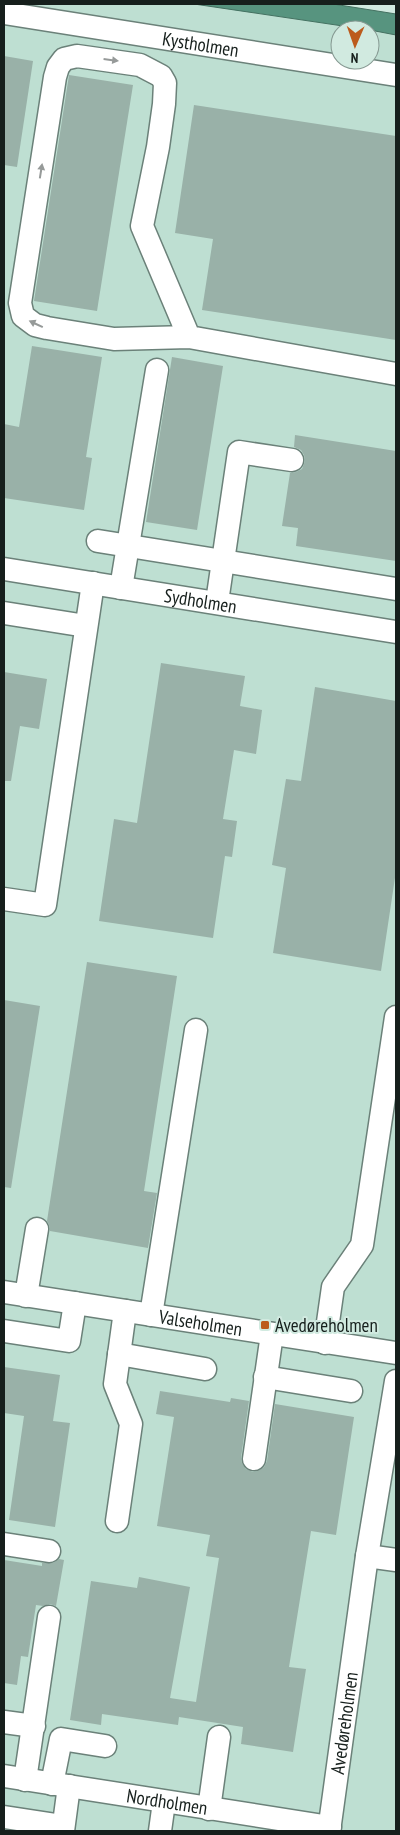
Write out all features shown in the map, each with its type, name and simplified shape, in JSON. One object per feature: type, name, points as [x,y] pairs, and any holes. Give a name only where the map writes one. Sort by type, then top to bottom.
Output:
[{"type":"street","name":"Kystholmen","points":[[4,13],[396,75]]},
{"type":"street","points":[[189,337],[142,226],[158,147],[165,83],[161,76],[140,65],[77,56],[64,59],[58,67],[55,77],[20,303],[23,316],[35,325],[114,339],[189,337],[396,374]]},
{"type":"street","points":[[122,588],[157,370]]},
{"type":"street","points":[[217,602],[239,452],[292,460]]},
{"type":"street","points":[[98,540],[396,589]]},
{"type":"street","name":"Sydholmen","points":[[4,569],[396,632]]},
{"type":"street","points":[[4,899],[45,905],[93,583]]},
{"type":"street","points":[[4,613],[86,626]]},
{"type":"street","points":[[325,1343],[332,1286],[362,1245],[396,1017]]},
{"type":"street","points":[[151,1315],[196,1030]]},
{"type":"street","points":[[26,1296],[37,1228]]},
{"type":"street","name":"Valseholmen","points":[[4,1292],[396,1353]]},
{"type":"street","points":[[4,1331],[69,1341],[75,1303]]},
{"type":"street","points":[[117,1521],[132,1424],[115,1384],[126,1311]]},
{"type":"street","points":[[254,1459],[272,1334]]},
{"type":"street","points":[[119,1354],[205,1369]]},
{"type":"street","points":[[265,1377],[351,1391]]},
{"type":"street","name":"Avedøreholmen","points":[[330,1829],[367,1556],[396,1381]]},
{"type":"street","points":[[4,1544],[49,1551]]},
{"type":"street","points":[[367,1556],[396,1560]]},
{"type":"street","points":[[14,1778],[34,1726],[49,1617]]},
{"type":"street","points":[[4,1722],[34,1726]]},
{"type":"street","points":[[209,1809],[219,1737]]},
{"type":"street","points":[[4,1817],[63,1829],[60,1785],[61,1739],[106,1746]]},
{"type":"street","name":"Nordholmen","points":[[14,1778],[330,1829]]},
{"type":"street","points":[[160,1831],[164,1802]]},
{"type":"shaded area","points":[[4,4],[321,4],[396,15],[396,1831],[4,1831]]},
{"type":"shaded area","points":[[194,4],[333,4],[396,14],[396,35],[380,32],[380,20],[330,20],[330,24]]},
{"type":"building","points":[[4,56],[33,61],[17,167],[4,165]]},
{"type":"building","points":[[69,75],[133,85],[97,311],[34,301]]},
{"type":"building","points":[[194,105],[396,136],[396,340],[202,310],[213,239],[175,233]]},
{"type":"building","points":[[32,346],[102,357],[86,457],[92,458],[84,510],[4,498],[4,424],[19,427]]},
{"type":"building","points":[[172,357],[223,366],[197,530],[146,522]]},
{"type":"building","points":[[295,435],[396,451],[396,561],[296,546],[298,528],[282,526],[290,473],[302,469],[305,461],[301,450],[294,447]]},
{"type":"building","points":[[161,663],[245,676],[240,706],[262,710],[256,754],[234,750],[223,819],[237,821],[232,857],[225,856],[213,938],[99,921],[114,819],[137,823]]},
{"type":"building","points":[[4,672],[47,679],[39,729],[20,726],[11,781],[4,781]]},
{"type":"building","points":[[315,687],[396,701],[396,871],[381,971],[273,953],[286,868],[272,865],[286,779],[301,781]]},
{"type":"building","points":[[87,962],[177,976],[144,1191],[157,1193],[148,1248],[50,1231],[47,1221]]},
{"type":"building","points":[[4,1000],[40,1006],[11,1188],[4,1187]]},
{"type":"building","points":[[4,1367],[60,1375],[53,1421],[70,1423],[55,1527],[9,1520],[24,1416],[4,1413]]},
{"type":"building","points":[[160,1391],[230,1402],[231,1398],[249,1401],[241,1458],[246,1469],[253,1472],[264,1467],[267,1461],[275,1404],[354,1417],[336,1535],[311,1531],[289,1667],[306,1669],[293,1752],[241,1744],[243,1727],[179,1717],[178,1725],[102,1714],[101,1725],[70,1720],[91,1581],[137,1588],[139,1577],[190,1587],[170,1698],[196,1702],[219,1558],[206,1556],[210,1535],[157,1526],[174,1417],[156,1414]]},
{"type":"building","points":[[59,1559],[64,1560],[56,1606],[50,1604],[36,1605],[28,1657],[21,1656],[17,1685],[4,1683],[4,1560],[42,1566],[42,1563],[53,1563]]},
{"type":"place","name":"Avedøreholmen","points":[[265,1325]]}]
